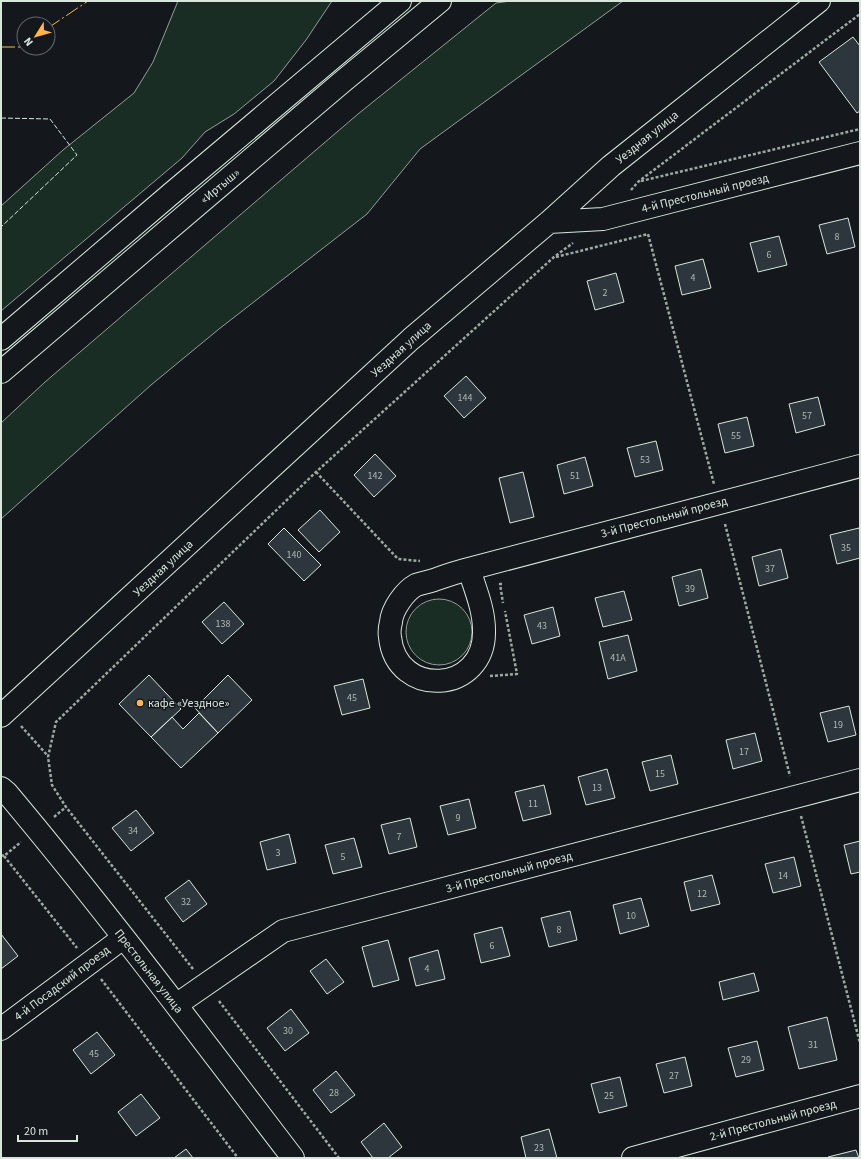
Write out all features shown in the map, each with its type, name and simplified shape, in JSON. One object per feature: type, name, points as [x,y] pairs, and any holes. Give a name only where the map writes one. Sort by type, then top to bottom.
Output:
[{"type":"main road","points":[[1,338],[400,1]]},
{"type":"main road","name":"«Иртыш»","points":[[1,372],[342,82],[440,1]]},
{"type":"main road","name":"Уездная улица","points":[[4,714],[411,339],[549,222],[611,166],[819,1]]},
{"type":"main road","name":"4-й Престольный проезд","points":[[549,222],[603,219],[860,153]]},
{"type":"main road","name":"3-й Престольный проезд","points":[[469,569],[483,611],[485,632],[482,650],[472,666],[457,677],[439,682],[421,679],[405,669],[394,654],[390,636],[392,616],[401,599],[416,586],[469,569],[860,466]]},
{"type":"main road","name":"3-й Престольный проезд","points":[[176,1005],[283,931],[860,780]]},
{"type":"main road","name":"Престольная улица","points":[[1,788],[7,792],[37,829],[176,1005],[293,1158]]},
{"type":"main road","name":"4-й Посадский проезд","points":[[1,1029],[123,938]]},
{"type":"main road","name":"2-й Престольный проезд","points":[[633,1158],[687,1151],[860,1096]]},
{"type":"path","points":[[628,193],[638,182],[860,14]]},
{"type":"path","points":[[638,182],[860,129]]},
{"type":"path","points":[[554,257],[648,234],[860,1043]]},
{"type":"path","points":[[339,1158],[206,985],[66,807],[52,785],[48,757],[56,722],[316,472],[554,257],[578,238]]},
{"type":"path","points":[[316,472],[398,559],[419,561],[427,559]]},
{"type":"path","points":[[706,484],[714,482]]},
{"type":"path","points":[[725,524],[732,522]]},
{"type":"path","points":[[472,666],[489,676],[517,674],[500,584],[507,582]]},
{"type":"path","points":[[4,714],[48,757]]},
{"type":"path","points":[[4,856],[89,963],[238,1158]]},
{"type":"green space","points":[[178,1],[332,1],[306,40],[274,81],[234,114],[205,132],[182,158],[1,311],[1,206],[63,150],[134,93],[153,62]]},
{"type":"green space","points":[[511,1],[623,1],[420,149],[367,214],[219,329],[151,385],[1,519],[1,423],[45,382],[358,114],[496,3]]},
{"type":"green space","points":[[439,599],[452,601],[462,609],[470,619],[472,632],[470,645],[462,655],[452,663],[439,665],[426,663],[416,655],[408,645],[406,632],[408,619],[416,609],[426,601]]},
{"type":"building","points":[[853,37],[860,46],[860,111],[857,113],[819,62]]},
{"type":"building","points":[[848,218],[855,247],[827,254],[819,225]]},
{"type":"building","points":[[779,236],[787,265],[758,272],[750,243]]},
{"type":"building","points":[[703,259],[711,288],[682,295],[675,266]]},
{"type":"building","points":[[616,273],[624,302],[595,310],[587,281]]},
{"type":"building","points":[[466,376],[486,398],[464,418],[444,396]]},
{"type":"building","points":[[818,397],[825,425],[796,433],[789,404]]},
{"type":"building","points":[[747,417],[754,446],[725,453],[718,424]]},
{"type":"building","points":[[656,441],[663,470],[635,477],[627,448]]},
{"type":"building","points":[[375,454],[396,476],[374,497],[354,475]]},
{"type":"building","points":[[585,457],[593,486],[564,494],[557,465]]},
{"type":"building","points":[[523,472],[534,517],[510,523],[499,478]]},
{"type":"building","points":[[320,510],[340,532],[319,552],[298,530]]},
{"type":"building","points":[[284,528],[321,565],[304,581],[268,544]]},
{"type":"building","points":[[859,528],[860,558],[837,564],[830,535]]},
{"type":"building","points":[[781,549],[788,578],[759,586],[752,557]]},
{"type":"building","points":[[701,569],[708,598],[679,606],[672,577]]},
{"type":"building","points":[[624,591],[632,620],[603,627],[595,598]]},
{"type":"building","points":[[224,602],[244,624],[222,644],[202,622]]},
{"type":"building","points":[[553,607],[560,636],[532,644],[524,615]]},
{"type":"building","points":[[628,635],[637,671],[608,679],[599,642]]},
{"type":"building","points":[[149,675],[181,709],[151,737],[119,704]]},
{"type":"building","points":[[228,675],[252,700],[218,733],[195,708]]},
{"type":"building","points":[[363,679],[370,708],[342,715],[334,686]]},
{"type":"building","points":[[849,706],[856,735],[828,742],[820,713]]},
{"type":"building","points":[[199,713],[218,733],[181,768],[151,737],[172,717],[183,729]]},
{"type":"building","points":[[755,733],[762,761],[733,769],[726,740]]},
{"type":"building","points":[[671,755],[678,784],[650,791],[642,762]]},
{"type":"building","points":[[607,769],[615,798],[586,805],[578,777]]},
{"type":"building","points":[[544,785],[551,814],[523,821],[515,792]]},
{"type":"building","points":[[469,799],[476,828],[448,835],[440,806]]},
{"type":"building","points":[[136,810],[154,833],[131,851],[112,828]]},
{"type":"building","points":[[410,818],[417,847],[389,854],[381,825]]},
{"type":"building","points":[[289,834],[296,863],[267,870],[260,842]]},
{"type":"building","points":[[354,838],[362,867],[333,874],[325,845]]},
{"type":"building","points":[[860,841],[860,872],[851,874],[844,845]]},
{"type":"building","points":[[794,857],[801,886],[773,893],[765,864]]},
{"type":"building","points":[[712,875],[720,904],[691,911],[684,882]]},
{"type":"building","points":[[189,880],[207,904],[183,922],[165,898]]},
{"type":"building","points":[[641,898],[649,926],[620,934],[613,905]]},
{"type":"building","points":[[570,911],[577,940],[549,947],[541,918]]},
{"type":"building","points":[[502,927],[510,956],[481,963],[474,934]]},
{"type":"building","points":[[1,934],[18,956],[1,969]]},
{"type":"building","points":[[388,940],[399,980],[373,987],[362,947]]},
{"type":"building","points":[[438,950],[445,979],[416,986],[409,958]]},
{"type":"building","points":[[326,959],[344,982],[327,994],[310,971]]},
{"type":"building","points":[[754,973],[759,991],[723,1000],[719,982]]},
{"type":"building","points":[[291,1009],[309,1033],[285,1051],[267,1028]]},
{"type":"building","points":[[827,1017],[837,1060],[799,1069],[788,1027]]},
{"type":"building","points":[[97,1032],[115,1055],[91,1074],[73,1050]]},
{"type":"building","points":[[757,1041],[764,1070],[736,1077],[728,1048]]},
{"type":"building","points":[[685,1057],[692,1086],[664,1093],[656,1064]]},
{"type":"building","points":[[336,1071],[355,1095],[331,1113],[313,1090]]},
{"type":"building","points":[[620,1077],[627,1106],[599,1113],[591,1084]]},
{"type":"building","points":[[141,1094],[160,1118],[136,1136],[118,1112]]},
{"type":"building","points":[[384,1123],[402,1147],[388,1158],[373,1158],[361,1142]]},
{"type":"building","points":[[549,1129],[557,1158],[526,1158],[521,1137]]},
{"type":"building","points":[[186,1149],[193,1158],[174,1158]]},
{"type":"building","points":[[856,1150],[859,1158],[828,1158],[828,1157]]},
{"type":"fence","points":[[1,118],[50,119],[77,155],[1,227]]},
{"type":"power","points":[[56,23],[88,1]]},
{"type":"power","points":[[1,47],[16,47]]},
{"type":"place","name":"кафе «Уездное»","points":[[140,703]]}]
